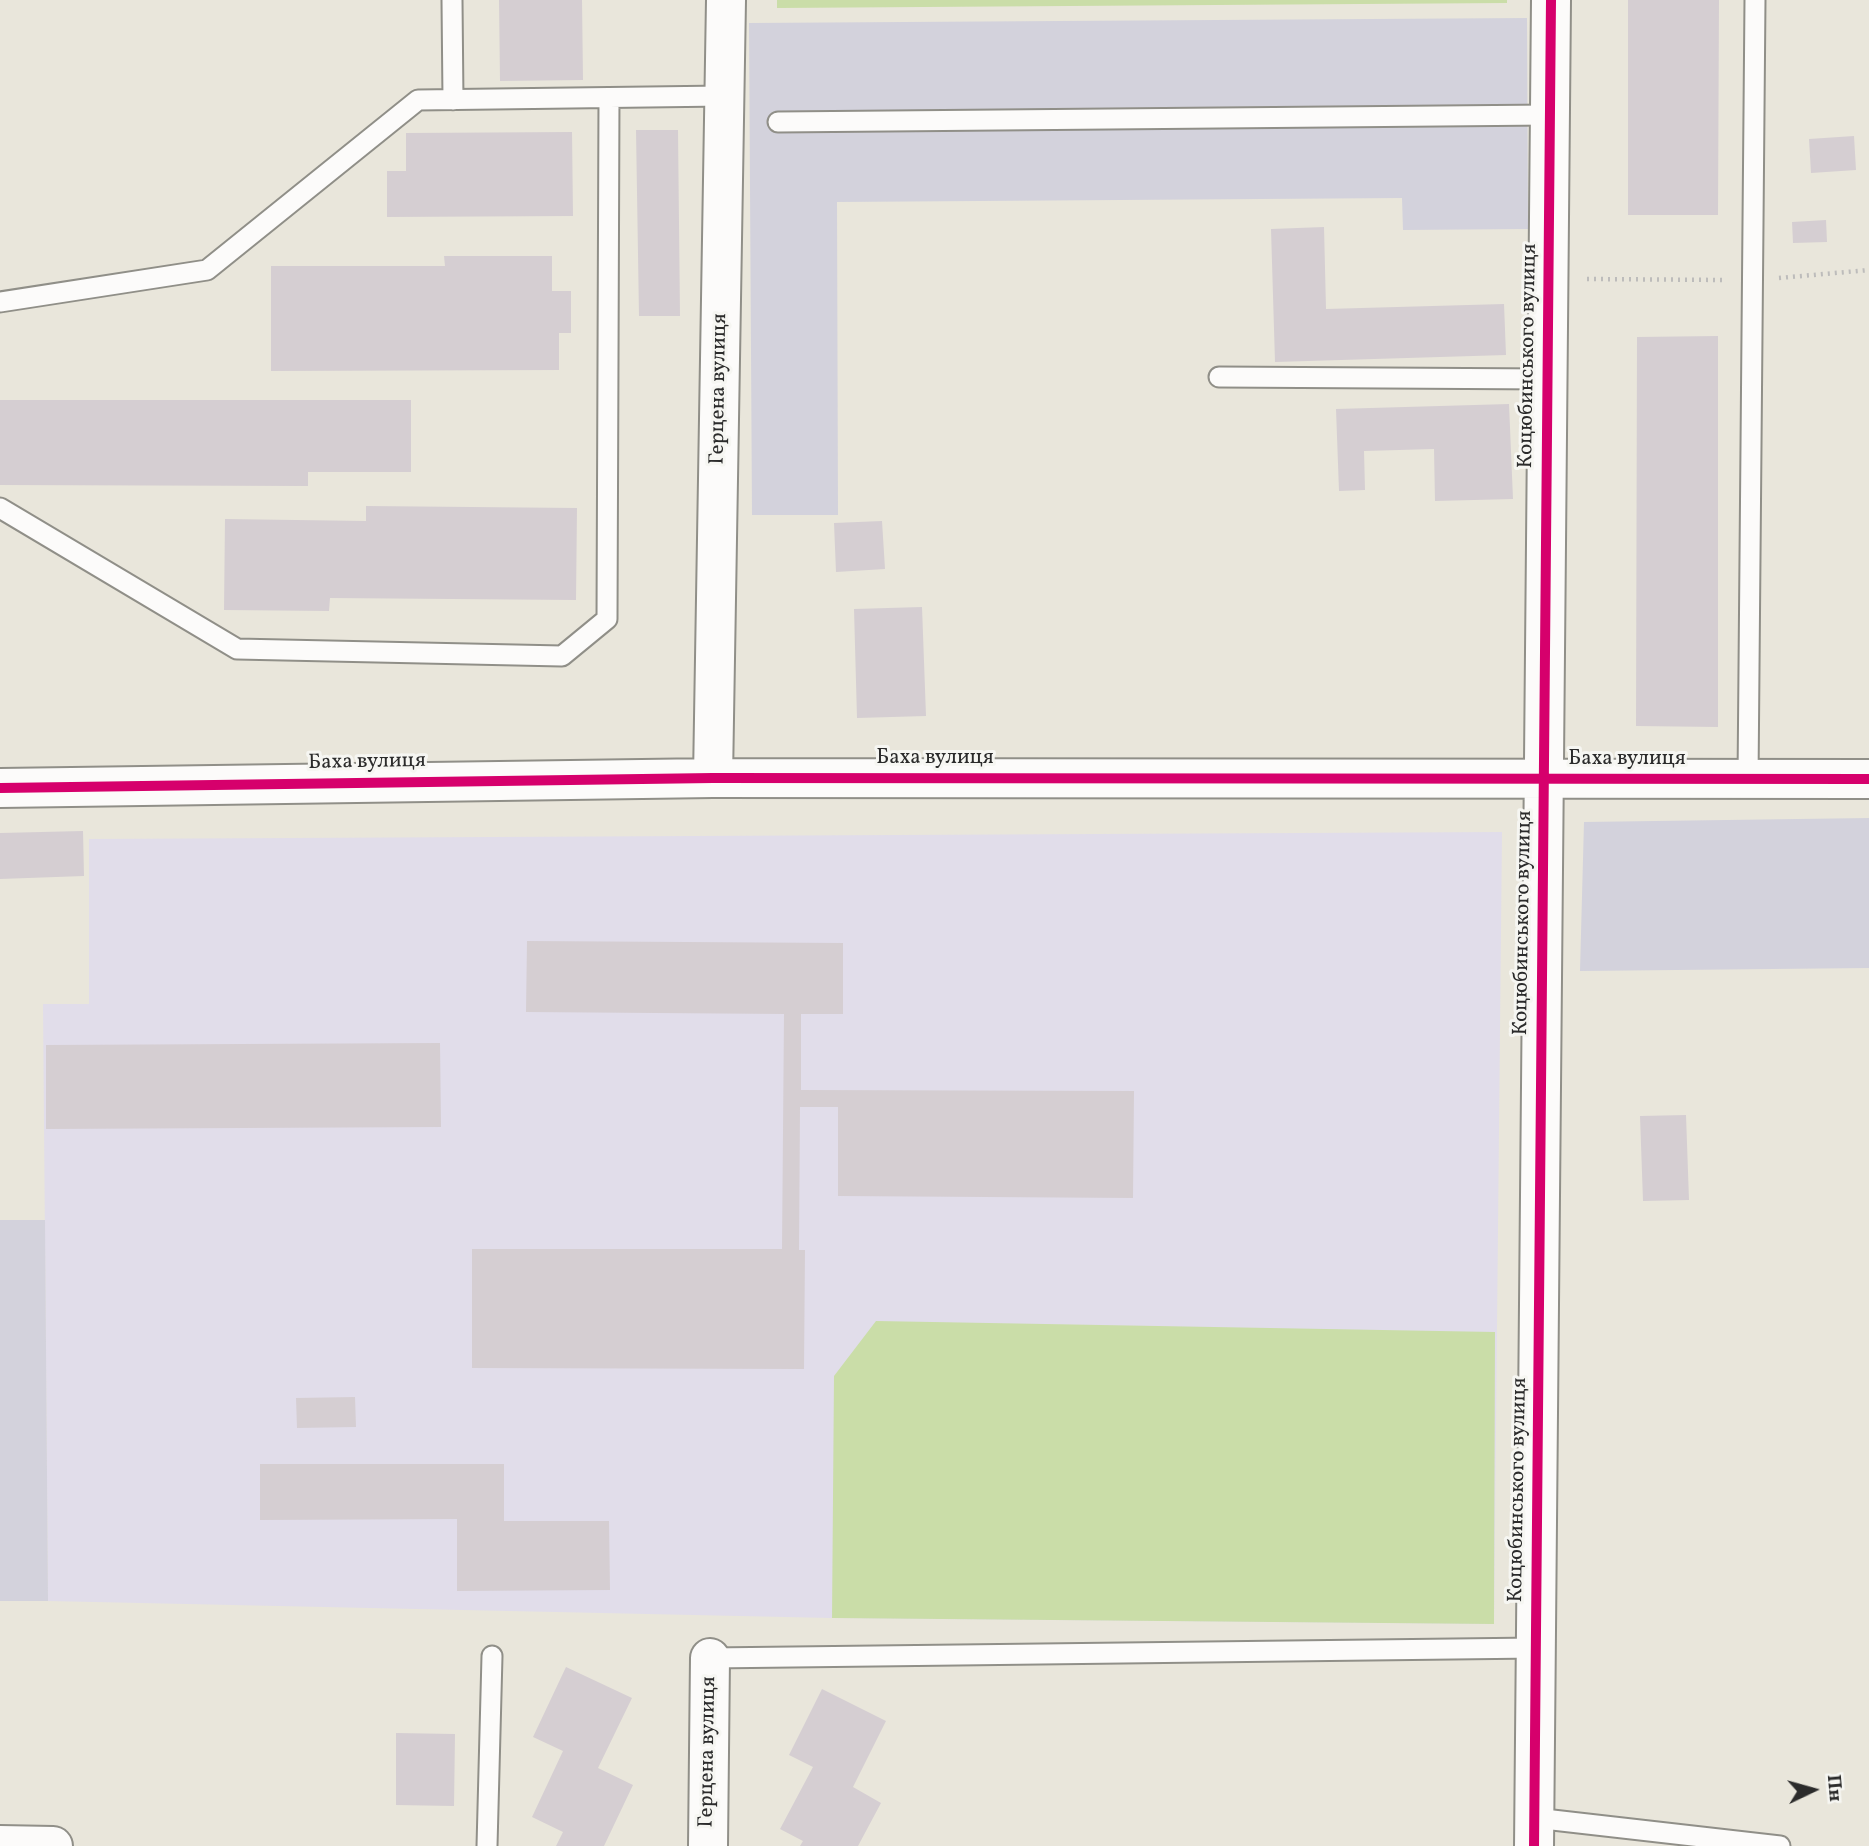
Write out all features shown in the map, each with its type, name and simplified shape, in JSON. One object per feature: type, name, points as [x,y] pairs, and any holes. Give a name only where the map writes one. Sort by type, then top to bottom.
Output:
[{"type":"street","name":"Герцена вулиця","points":[[713,778],[726,0]]},
{"type":"street","name":"Коцюбинського вулиця","points":[[1534,1832],[1551,0]]},
{"type":"street","name":"Баха вулиця","points":[[0,788],[713,778],[1869,779]]},
{"type":"street","name":"Герцена вулиця","points":[[708,1846],[710,1658]]},
{"type":"street","points":[[0,1845],[53,1846]]},
{"type":"lane","points":[[452,0],[453,100]]},
{"type":"lane","points":[[1748,779],[1755,0]]},
{"type":"lane","points":[[3,303],[207,270],[418,100],[724,96]]},
{"type":"lane","points":[[0,508],[237,649],[562,656],[607,619],[609,98]]},
{"type":"lane","points":[[778,122],[1550,115]]},
{"type":"lane","points":[[1219,377],[1548,379]]},
{"type":"lane","points":[[710,1658],[1536,1648]]},
{"type":"lane","points":[[487,1846],[492,1656]]},
{"type":"lane","points":[[1534,1832],[1780,1846]]},
{"type":"path","points":[[1549,279],[1753,281],[1869,270]]},
{"type":"shaded area","points":[[1527,18],[1528,229],[1403,230],[1402,198],[837,202],[838,515],[752,515],[749,23]]},
{"type":"shaded area","points":[[1869,818],[1869,968],[1580,971],[1584,822]]},
{"type":"shaded area","points":[[1502,832],[1494,1624],[832,1618],[48,1601],[43,1004],[89,1004],[89,839]]},
{"type":"shaded area","points":[[0,1220],[45,1220],[48,1601],[0,1601]]},
{"type":"green space","points":[[777,0],[1507,0],[1507,3],[777,8]]},
{"type":"green space","points":[[876,1321],[1495,1332],[1494,1624],[832,1618],[834,1376]]},
{"type":"building","points":[[499,0],[582,0],[583,80],[500,81]]},
{"type":"building","points":[[1628,0],[1719,0],[1718,215],[1628,215]]},
{"type":"building","points":[[636,130],[678,130],[680,316],[639,316]]},
{"type":"building","points":[[572,132],[573,216],[387,217],[387,171],[406,171],[406,133]]},
{"type":"building","points":[[1854,136],[1856,170],[1811,173],[1809,139]]},
{"type":"building","points":[[1826,220],[1827,242],[1793,243],[1792,222]]},
{"type":"building","points":[[1324,227],[1326,309],[1504,304],[1506,355],[1275,362],[1271,229]]},
{"type":"building","points":[[444,256],[552,256],[552,291],[571,291],[571,333],[559,333],[559,370],[271,371],[271,266],[445,266]]},
{"type":"building","points":[[1718,336],[1718,727],[1636,726],[1637,337]]},
{"type":"building","points":[[0,400],[411,400],[411,472],[308,472],[308,486],[0,485]]},
{"type":"building","points":[[1509,404],[1513,499],[1435,501],[1434,449],[1364,451],[1365,490],[1339,491],[1336,409]]},
{"type":"building","points":[[366,506],[577,508],[576,600],[330,598],[329,611],[224,610],[225,519],[366,521]]},
{"type":"building","points":[[882,521],[885,569],[836,572],[834,523]]},
{"type":"building","points":[[922,607],[926,716],[857,718],[854,609]]},
{"type":"building","points":[[83,831],[84,876],[0,879],[0,833]]},
{"type":"building","points":[[527,941],[843,943],[843,1014],[801,1014],[801,1090],[1134,1091],[1133,1198],[838,1196],[838,1107],[800,1107],[799,1250],[805,1250],[804,1369],[472,1368],[472,1249],[782,1249],[784,1014],[526,1012]]},
{"type":"building","points":[[440,1043],[441,1127],[46,1129],[46,1045]]},
{"type":"building","points":[[1686,1115],[1689,1200],[1643,1201],[1640,1116]]},
{"type":"building","points":[[355,1397],[356,1427],[297,1428],[296,1398]]},
{"type":"building","points":[[260,1464],[504,1464],[504,1521],[609,1521],[610,1590],[457,1591],[457,1519],[260,1520]]},
{"type":"building","points":[[566,1667],[632,1698],[598,1768],[633,1785],[604,1846],[556,1846],[563,1832],[532,1817],[563,1751],[533,1737]]},
{"type":"building","points":[[822,1689],[886,1721],[853,1787],[881,1803],[858,1846],[800,1846],[803,1841],[780,1829],[813,1767],[789,1755]]},
{"type":"building","points":[[396,1733],[455,1734],[454,1806],[396,1805]]},
{"type":"cycle path","points":[[1534,1846],[1551,0]]},
{"type":"cycle path","points":[[0,788],[713,778],[1869,779]]}]
